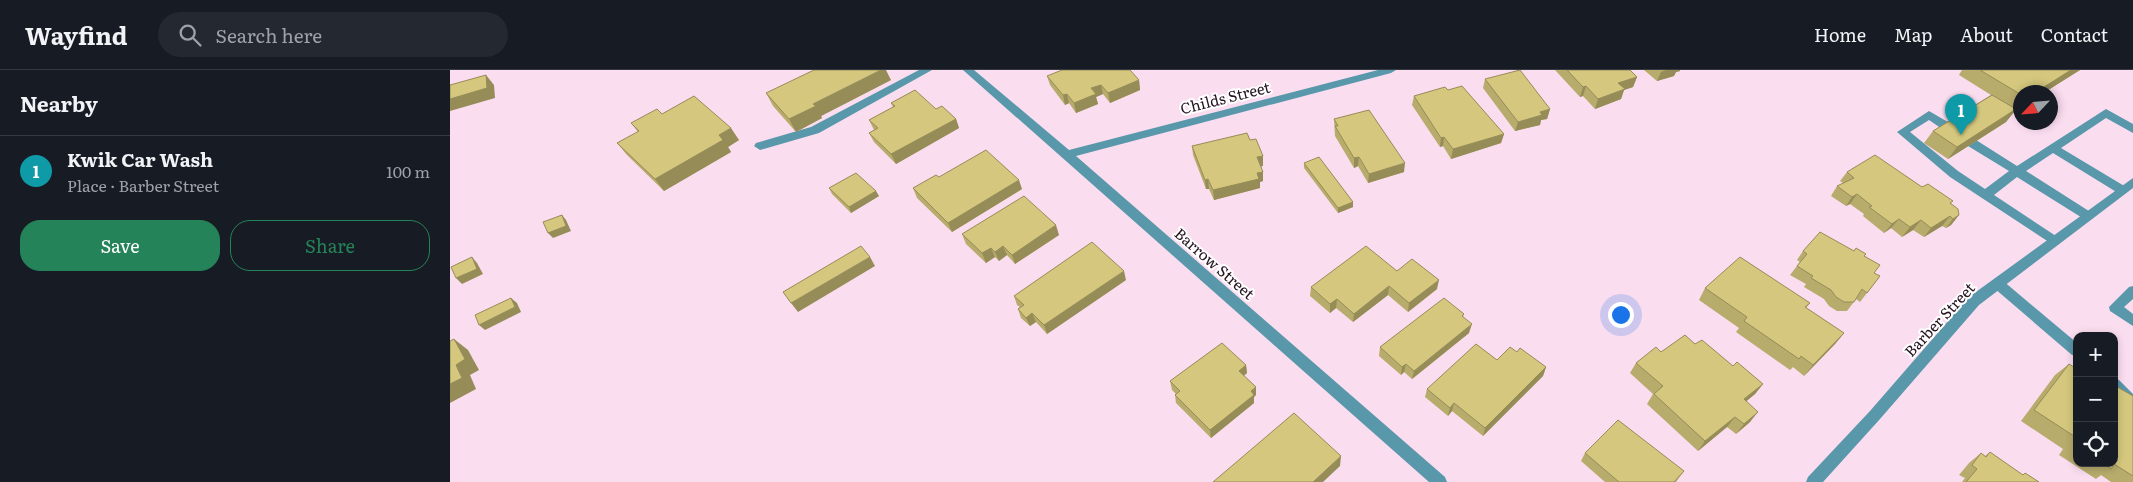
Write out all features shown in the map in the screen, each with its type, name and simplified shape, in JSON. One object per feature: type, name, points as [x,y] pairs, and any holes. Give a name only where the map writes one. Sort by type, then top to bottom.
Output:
[{"type":"street","points":[[760,146],[815,130],[927,70]]},
{"type":"street","name":"Barrow Street","points":[[968,70],[1067,154],[1440,482]]},
{"type":"street","name":"Childs Street","points":[[1067,154],[1391,70]]},
{"type":"street","points":[[1984,195],[2017,171],[2106,113],[2133,129]]},
{"type":"street","points":[[1949,128],[1929,114],[1902,132],[1954,174],[2054,241]]},
{"type":"street","points":[[1972,143],[2088,216]]},
{"type":"street","points":[[2053,148],[2128,186]]},
{"type":"street","name":"Barber Street","points":[[1813,482],[1875,415],[1974,302],[2128,186]]},
{"type":"street","points":[[1998,284],[2073,348]]},
{"type":"street","points":[[2133,291],[2115,307],[2133,321]]},
{"type":"street","points":[[2118,388],[2133,403]]},
{"type":"building","points":[[814,70],[881,70],[813,104],[816,106],[789,119],[766,93]]},
{"type":"building","points":[[1062,70],[1130,70],[1139,80],[1108,93],[1101,85],[1091,88],[1096,94],[1074,103],[1067,94],[1063,95],[1047,76]]},
{"type":"building","points":[[1520,70],[1550,109],[1540,112],[1542,115],[1518,122],[1485,79]]},
{"type":"building","points":[[1567,70],[1630,70],[1637,77],[1618,83],[1625,89],[1598,99]]},
{"type":"building","points":[[1980,70],[2071,70],[2047,85],[2013,85],[2013,90]]},
{"type":"building","points":[[486,75],[487,88],[450,99],[450,85]]},
{"type":"building","points":[[1462,86],[1504,134],[1453,149],[1444,137],[1441,138],[1414,96],[1445,87],[1448,90]]},
{"type":"building","points":[[915,90],[936,109],[942,106],[956,119],[891,154],[869,133],[878,128],[869,120],[895,106],[891,103]]},
{"type":"building","points":[[1992,95],[2013,107],[2013,111],[1957,147],[1933,131]]},
{"type":"building","points":[[694,96],[731,128],[719,135],[723,140],[655,179],[617,143],[639,131],[631,123],[657,109],[662,114]]},
{"type":"building","points":[[1369,110],[1405,163],[1369,174],[1359,157],[1354,158],[1335,126],[1338,126],[1334,119]]},
{"type":"building","points":[[1247,133],[1250,140],[1256,139],[1263,156],[1257,157],[1263,172],[1257,173],[1259,179],[1213,190],[1208,179],[1205,180],[1192,146]]},
{"type":"building","points":[[986,150],[1019,180],[948,223],[913,188],[936,175],[939,177]]},
{"type":"building","points":[[1875,155],[1922,187],[1928,184],[1953,201],[1950,203],[1958,209],[1959,215],[1953,219],[1950,216],[1931,228],[1921,220],[1910,227],[1899,219],[1892,224],[1869,207],[1872,206],[1857,194],[1852,197],[1837,186],[1854,178],[1847,172]]},
{"type":"building","points":[[1319,157],[1353,202],[1338,208],[1304,163]]},
{"type":"building","points":[[856,173],[876,191],[849,207],[829,188]]},
{"type":"building","points":[[1024,196],[1056,225],[1012,255],[1003,246],[995,252],[991,248],[982,253],[962,234]]},
{"type":"building","points":[[562,215],[566,226],[548,233],[543,222]]},
{"type":"building","points":[[1820,232],[1854,251],[1856,248],[1866,254],[1864,256],[1880,265],[1874,273],[1880,276],[1867,293],[1862,289],[1854,302],[1844,302],[1836,297],[1831,290],[1811,278],[1813,276],[1797,266],[1807,254],[1803,251]]},
{"type":"building","points":[[1092,242],[1124,271],[1044,325],[1032,313],[1026,318],[1018,309],[1024,305],[1014,296]]},
{"type":"building","points":[[861,246],[870,257],[791,303],[783,292]]},
{"type":"building","points":[[1366,246],[1397,271],[1412,259],[1439,280],[1409,303],[1389,286],[1354,314],[1337,299],[1330,304],[1311,287]]},
{"type":"building","points":[[472,257],[477,269],[456,278],[451,267]]},
{"type":"building","points":[[1740,257],[1810,303],[1805,307],[1844,333],[1813,365],[1801,356],[1799,359],[1744,321],[1747,317],[1705,288]]},
{"type":"building","points":[[511,298],[515,307],[479,325],[475,315]]},
{"type":"building","points":[[1444,298],[1464,314],[1462,316],[1472,324],[1414,371],[1406,364],[1402,367],[1380,347]]},
{"type":"building","points":[[1685,335],[1695,344],[1702,340],[1733,366],[1737,362],[1763,384],[1744,399],[1758,412],[1744,424],[1735,417],[1705,441],[1654,394],[1663,386],[1636,363],[1656,347],[1661,352]]},
{"type":"building","points":[[454,339],[465,359],[456,365],[462,378],[450,384],[450,341]]},
{"type":"building","points":[[1222,343],[1246,365],[1239,371],[1256,387],[1251,391],[1254,395],[1210,430],[1175,395],[1180,391],[1170,381]]},
{"type":"building","points":[[1476,344],[1497,360],[1510,347],[1517,352],[1520,348],[1546,367],[1485,428],[1454,403],[1450,408],[1427,389]]},
{"type":"building","points":[[2069,364],[2073,366],[2073,435],[2034,410]]},
{"type":"building","points":[[2118,387],[2133,396],[2133,476],[2118,467]]},
{"type":"building","points":[[1294,413],[1341,456],[1313,482],[1213,482]]},
{"type":"building","points":[[1618,420],[1684,471],[1674,482],[1619,482],[1585,453]]},
{"type":"building","points":[[1990,452],[2023,475],[2025,473],[2039,482],[1966,482],[1977,469],[1972,465],[1981,453],[1986,457]]},
{"type":"place","name":"Kwik Car Wash","points":[[1961,135]]}]
